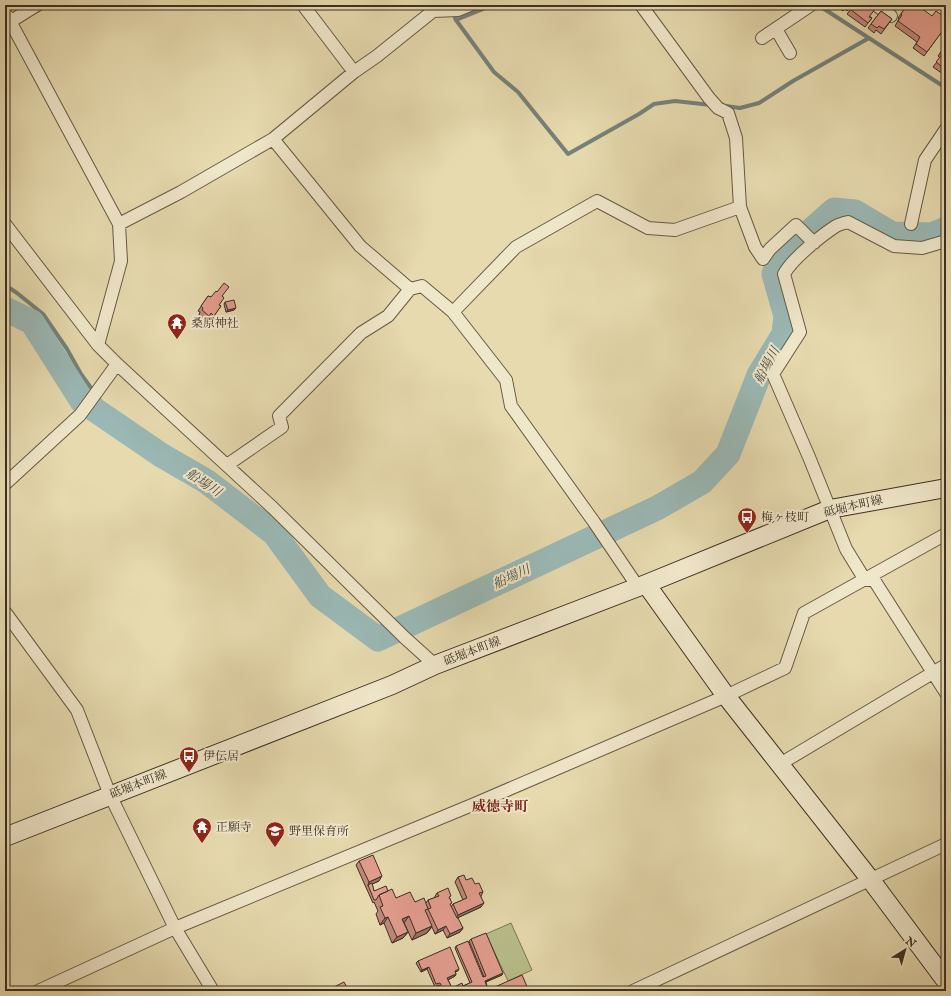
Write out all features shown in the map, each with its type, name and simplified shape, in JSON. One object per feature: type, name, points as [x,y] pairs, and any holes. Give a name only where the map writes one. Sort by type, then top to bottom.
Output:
[{"type":"main road","name":"砥堀本町線","points":[[5,837],[392,685],[435,665],[642,585],[830,509],[946,488]]},
{"type":"main road","points":[[642,585],[726,696],[870,879],[946,980]]},
{"type":"street","points":[[37,5],[7,20],[119,224],[121,260],[98,344]]},
{"type":"street","points":[[303,5],[354,72]]},
{"type":"street","points":[[119,224],[181,192],[273,139],[354,72],[377,56],[433,11],[458,10],[470,5]]},
{"type":"street","points":[[641,5],[709,98],[718,108],[728,113],[736,138],[740,207],[755,247],[763,259],[770,249],[796,225],[814,243]]},
{"type":"street","points":[[876,5],[891,16]]},
{"type":"street","points":[[762,38],[811,6]]},
{"type":"street","points":[[776,30],[790,53]]},
{"type":"street","points":[[911,224],[925,160],[946,129]]},
{"type":"street","points":[[273,139],[360,246],[410,290]]},
{"type":"street","points":[[453,312],[516,247],[597,201],[648,228],[675,230],[740,207]]},
{"type":"street","points":[[865,580],[846,549],[809,457],[773,374],[800,332],[784,274],[788,267],[814,243],[837,225],[848,222],[894,246],[922,248],[946,241]]},
{"type":"street","points":[[5,224],[98,344],[117,364],[273,508],[435,665]]},
{"type":"street","points":[[227,466],[282,427],[279,416],[361,333],[388,316],[410,290],[422,286],[453,312],[506,380],[511,406],[605,538],[642,585]]},
{"type":"street","points":[[5,484],[80,415],[117,364]]},
{"type":"street","points":[[38,991],[175,928],[472,805],[726,696],[785,668],[804,614],[946,534]]},
{"type":"street","points":[[865,580],[874,580],[946,693]]},
{"type":"street","points":[[5,612],[77,710],[110,795],[175,928],[213,991]]},
{"type":"street","points":[[780,764],[946,665]]},
{"type":"street","points":[[633,991],[946,844]]},
{"type":"green space","points":[[511,923],[532,970],[508,981],[486,934]]},
{"type":"building","points":[[854,5],[870,5],[875,9],[869,17],[872,18],[868,23],[850,9]]},
{"type":"building","points":[[907,5],[917,5],[932,16],[936,11],[946,18],[946,26],[927,52],[916,44],[920,37],[898,21]]},
{"type":"building","points":[[881,11],[892,19],[884,29],[879,26],[877,28],[871,24]]},
{"type":"building","points":[[945,46],[946,70],[936,62],[943,53],[941,52]]},
{"type":"building","points":[[224,283],[229,287],[222,296],[224,298],[219,305],[221,306],[214,316],[211,313],[209,316],[202,310],[203,308],[201,306],[208,296],[211,297]]},
{"type":"building","points":[[234,300],[236,308],[228,310],[225,302]]},
{"type":"building","points":[[373,855],[382,876],[369,882],[359,861]]},
{"type":"building","points":[[464,875],[466,880],[472,878],[475,884],[479,883],[483,892],[479,893],[484,903],[458,915],[453,904],[467,898],[458,877]]},
{"type":"building","points":[[372,883],[374,891],[386,886],[388,891],[379,895],[376,900],[374,900],[368,885]]},
{"type":"building","points":[[448,888],[451,896],[449,897],[452,903],[450,904],[463,928],[450,934],[446,926],[438,930],[428,909],[431,908],[428,900],[439,896],[437,893]]},
{"type":"building","points":[[392,889],[396,898],[410,892],[415,902],[424,898],[428,909],[425,910],[432,926],[416,933],[409,916],[402,919],[408,932],[397,937],[388,917],[385,918],[380,907],[383,906],[379,895]]},
{"type":"building","points":[[486,933],[503,973],[485,981],[488,990],[522,975],[529,991],[444,991],[440,983],[436,984],[429,967],[422,970],[418,961],[450,947],[459,969],[455,971],[456,974],[447,978],[452,988],[462,983],[463,986],[472,982],[456,946],[468,941],[483,977],[486,976],[471,939]]},
{"type":"building","points":[[344,982],[349,991],[328,990]]},
{"type":"waterway","points":[[37,11],[47,5]]},
{"type":"waterway","points":[[455,18],[456,20],[493,5]]},
{"type":"waterway","points":[[818,5],[946,88]]},
{"type":"waterway","points":[[456,20],[494,72],[518,92],[568,154],[654,104],[675,101],[711,105]]},
{"type":"waterway","points":[[726,106],[740,108],[759,103],[793,81],[869,38]]},
{"type":"waterway","name":"船場川","points":[[5,309],[32,322],[82,401],[161,455],[206,481],[274,533],[320,596],[378,639],[657,508],[702,482],[728,454],[759,375],[784,334],[786,316],[774,274],[780,258],[834,210],[855,212],[892,234],[931,235],[946,229]]},
{"type":"waterway","points":[[5,285],[43,314],[67,349],[81,374],[104,406],[130,424],[161,455]]},
{"type":"place","name":"桑原神社","points":[[177,340]]},
{"type":"place","name":"梅ヶ枝町","points":[[747,534]]},
{"type":"place","name":"伊伝居","points":[[189,773]]},
{"type":"place","name":"正願寺","points":[[202,844]]},
{"type":"place","name":"野里保育所","points":[[275,848]]},
{"type":"district","name":"威徳寺町","points":[[500,806]]}]
